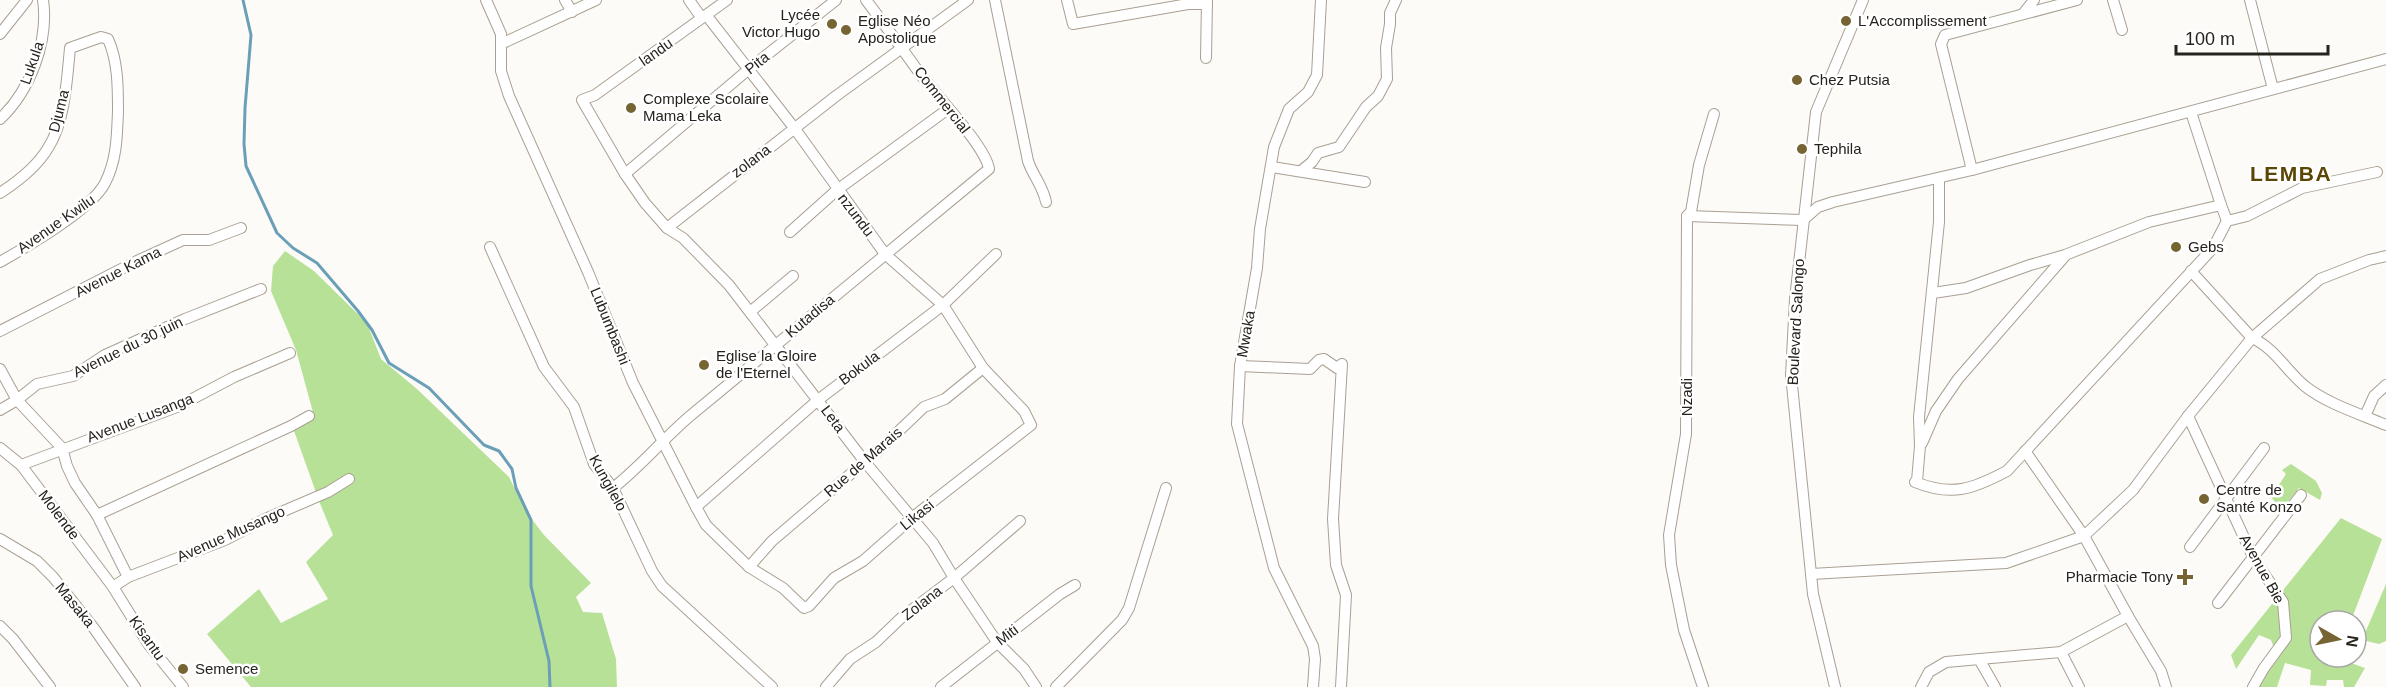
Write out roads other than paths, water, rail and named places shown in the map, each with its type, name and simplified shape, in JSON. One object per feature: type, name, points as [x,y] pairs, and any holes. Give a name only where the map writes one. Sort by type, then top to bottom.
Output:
[{"type":"street","points":[[0,34],[27,0]]},
{"type":"street","name":"Lukula","points":[[0,119],[26,87],[45,23],[43,0]]},
{"type":"street","name":"Lubumbashi","points":[[486,0],[501,34],[501,70],[508,96],[588,272],[629,374],[696,507],[706,525],[749,567],[783,588],[806,607]]},
{"type":"street","points":[[565,0],[572,12]]},
{"type":"street","points":[[501,44],[596,0]]},
{"type":"street","name":"nzundu","points":[[689,0],[701,17],[707,16],[749,69],[795,129],[837,190],[861,218],[885,254],[943,305],[983,368],[1024,411],[1031,425]]},
{"type":"street","name":"landu","points":[[582,100],[595,95],[727,0]]},
{"type":"street","name":"Pita","points":[[625,174],[749,69],[836,0]]},
{"type":"street","name":"Commercial","points":[[866,0],[902,46],[920,74],[980,149],[988,164],[989,169],[986,174]]},
{"type":"street","name":"zolana","points":[[667,228],[902,46],[968,0]]},
{"type":"street","points":[[996,0],[1031,170],[1043,189],[1046,202]]},
{"type":"street","points":[[1067,0],[1073,24],[1207,2],[1206,58]]},
{"type":"street","name":"Mwaka","points":[[1315,687],[1313,646],[1274,568],[1237,424],[1240,366],[1274,147],[1289,109],[1308,92],[1317,75],[1321,0]]},
{"type":"street","points":[[1301,171],[1312,162],[1318,153],[1339,147],[1366,107],[1378,96],[1387,79],[1386,48],[1390,13],[1396,0]]},
{"type":"street","name":"Boulevard Salongo","points":[[1835,687],[1829,668],[1811,574],[1791,375],[1803,220],[1816,112],[1863,0]]},
{"type":"street","points":[[2023,14],[2034,0]]},
{"type":"street","points":[[1972,170],[1941,44],[1942,38],[1945,35],[2077,0]]},
{"type":"street","points":[[2114,0],[2122,30]]},
{"type":"street","points":[[2250,0],[2273,88]]},
{"type":"street","name":"Djuma","points":[[0,193],[29,169],[48,149],[52,141],[66,89],[70,48],[101,37],[108,39]]},
{"type":"street","name":"Avenue Kwilu","points":[[0,262],[35,242],[87,204],[106,182],[116,146],[118,97],[114,54],[108,39]]},
{"type":"street","points":[[1688,216],[1803,220],[1818,207],[1972,170],[2386,59]]},
{"type":"street","name":"Leta","points":[[582,100],[625,174],[645,203],[667,228],[683,238],[701,256],[750,312],[865,462],[933,543],[997,642],[1024,669],[1036,687]]},
{"type":"street","points":[[790,232],[837,190],[948,109]]},
{"type":"street","points":[[1939,178],[1939,222],[1919,417],[1920,446],[1917,481],[1915,482],[1948,491],[1974,487],[2007,471],[2213,248],[2227,221],[2191,112]]},
{"type":"street","name":"Nzadi","points":[[1703,687],[1684,630],[1671,565],[1669,535],[1686,434],[1688,216],[1691,212],[1699,165],[1714,114]]},
{"type":"street","points":[[1272,167],[1365,182]]},
{"type":"street","points":[[2227,221],[2247,216],[2302,188],[2377,172]]},
{"type":"street","name":"Kutadisa","points":[[612,488],[652,455],[662,440],[775,345],[986,174]]},
{"type":"street","points":[[1933,293],[1966,288],[2065,255],[2149,222],[2221,205]]},
{"type":"street","name":"Avenue Kama","points":[[0,331],[183,240],[209,240],[241,228]]},
{"type":"street","name":"Kungilelo","points":[[490,247],[544,367],[574,407],[594,464],[612,488],[652,571],[662,586],[772,687]]},
{"type":"street","name":"Bokula","points":[[696,507],[818,400],[943,305],[996,254]]},
{"type":"street","points":[[1920,446],[1936,411],[1958,379],[2065,255]]},
{"type":"street","points":[[1811,574],[2006,563],[2084,536],[2133,490],[2188,416],[2252,338],[2320,279],[2369,260],[2386,256]]},
{"type":"street","points":[[2191,271],[2252,338],[2263,342],[2312,392],[2386,424]]},
{"type":"street","points":[[750,312],[793,276]]},
{"type":"street","name":"Avenue du 30 juin","points":[[0,410],[37,384],[73,376],[114,351],[185,319],[261,289]]},
{"type":"street","name":"Avenue Lusanga","points":[[21,465],[177,407],[234,377],[290,352]]},
{"type":"street","points":[[1240,366],[1310,369],[1319,360],[1324,359],[1337,368],[1342,364],[1333,519],[1336,565],[1346,596],[1341,687]]},
{"type":"street","name":"Rue de Marais","points":[[749,567],[772,541],[865,462],[924,407],[945,399],[983,368]]},
{"type":"street","points":[[0,369],[17,400],[62,448],[75,483],[97,515],[128,578]]},
{"type":"street","points":[[2365,416],[2374,396],[2386,386]]},
{"type":"street","points":[[97,515],[309,416]]},
{"type":"street","name":"Avenue Bie","points":[[2188,416],[2253,557],[2283,602],[2286,638],[2253,687]]},
{"type":"street","name":"Likasi","points":[[806,607],[834,578],[863,561],[913,517],[1031,425]]},
{"type":"street","name":"Molende","points":[[0,448],[21,465],[113,587]]},
{"type":"street","points":[[2190,547],[2225,497],[2264,448]]},
{"type":"street","points":[[2025,450],[2084,536],[2161,671],[2166,687]]},
{"type":"street","name":"Avenue Musango","points":[[113,587],[128,578],[225,540],[265,519],[328,492],[349,479]]},
{"type":"street","points":[[1056,687],[1122,620],[1129,608],[1166,488]]},
{"type":"street","points":[[2218,603],[2301,495]]},
{"type":"street","name":"Zolana","points":[[826,687],[850,659],[876,642],[901,618],[954,578],[1020,521]]},
{"type":"street","name":"Masaka","points":[[0,539],[37,561],[53,577],[93,627],[135,687]]},
{"type":"street","name":"Miti","points":[[941,687],[997,642],[1075,585]]},
{"type":"street","name":"Kisantu","points":[[113,587],[149,645],[183,687]]},
{"type":"street","points":[[1921,687],[1929,672],[1946,662],[2061,652],[2128,616]]},
{"type":"street","points":[[0,626],[14,639],[50,687]]},
{"type":"street","points":[[2061,652],[2079,687]]},
{"type":"street","points":[[1979,659],[1995,687]]},
{"type":"waterway","points":[[243,0],[251,35],[245,108],[246,166],[277,233],[293,248],[317,263],[372,330],[389,363],[429,388],[484,445],[499,451],[512,469],[516,488],[531,520],[531,586],[549,661],[550,687]]},
{"type":"place","name":"L'Accomplissement","points":[[1846,21]]},
{"type":"place","name":"Lycée Victor Hugo","points":[[832,24]]},
{"type":"place","name":"Eglise Néo Apostolique","points":[[846,30]]},
{"type":"place","name":"Chez Putsia","points":[[1797,80]]},
{"type":"place","name":"Complexe Scolaire Mama Leka","points":[[631,108]]},
{"type":"place","name":"Tephila","points":[[1802,149]]},
{"type":"place","name":"Gebs","points":[[2176,247]]},
{"type":"place","name":"Eglise la Gloire de l'Eternel","points":[[704,365]]},
{"type":"place","name":"Centre de Santé Konzo","points":[[2204,499]]},
{"type":"place","name":"Pharmacie Tony","points":[[2185,577]]},
{"type":"place","name":"Semence","points":[[183,669]]},
{"type":"district","name":"LEMBA","points":[[2291,174]]}]
